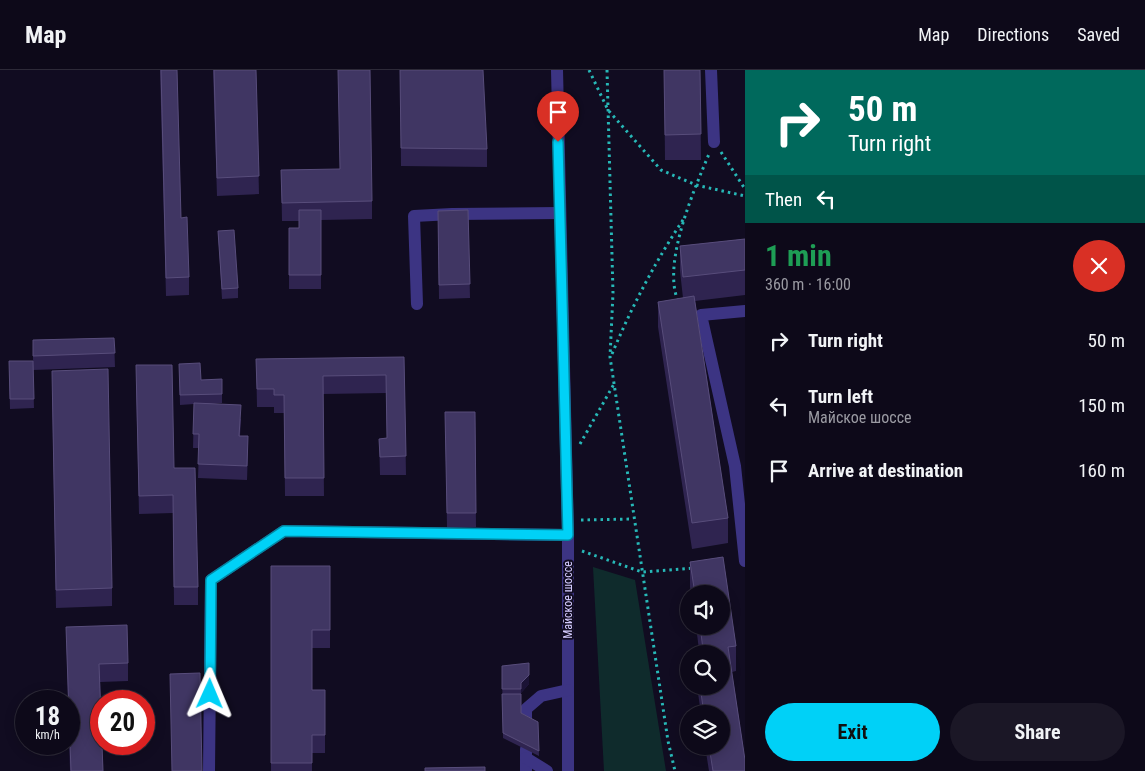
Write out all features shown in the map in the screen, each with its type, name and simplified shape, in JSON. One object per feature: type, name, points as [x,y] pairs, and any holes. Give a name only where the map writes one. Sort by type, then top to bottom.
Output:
[{"type":"street","name":"Майское шоссе","points":[[557,70],[568,535],[568,771]]},
{"type":"street","points":[[711,70],[714,142]]},
{"type":"street","points":[[417,304],[414,216],[560,213]]},
{"type":"street","points":[[745,311],[701,315],[740,466],[745,561]]},
{"type":"street","points":[[209,771],[211,580],[284,531],[568,535]]},
{"type":"street","points":[[526,720],[526,709],[541,696],[568,690]]},
{"type":"street","points":[[526,759],[547,771]]},
{"type":"path","points":[[589,70],[608,110],[661,170],[696,185],[745,196]]},
{"type":"path","points":[[606,70],[613,293],[610,357],[633,519],[668,741],[675,771]]},
{"type":"path","points":[[679,304],[675,295],[673,264],[696,185],[714,142]]},
{"type":"path","points":[[714,142],[745,189]]},
{"type":"path","points":[[610,357],[624,325],[662,252],[687,214]]},
{"type":"path","points":[[579,446],[614,384]]},
{"type":"path","points":[[580,511],[580,520],[633,519]]},
{"type":"path","points":[[581,550],[642,572],[698,568]]},
{"type":"green space","points":[[593,567],[635,580],[666,771],[604,771]]},
{"type":"building","points":[[161,70],[177,70],[181,218],[187,217],[189,277],[166,278]]},
{"type":"building","points":[[214,70],[256,70],[259,176],[217,178]]},
{"type":"building","points":[[338,70],[370,70],[372,201],[282,203],[281,170],[340,169]]},
{"type":"building","points":[[400,70],[483,70],[487,149],[401,148]]},
{"type":"building","points":[[664,70],[700,70],[701,134],[665,135]]},
{"type":"building","points":[[299,210],[321,210],[321,275],[289,275],[289,228],[299,228]]},
{"type":"building","points":[[468,210],[470,284],[439,285],[438,211]]},
{"type":"building","points":[[234,230],[238,288],[222,289],[218,231]]},
{"type":"building","points":[[745,239],[745,270],[683,277],[680,246]]},
{"type":"building","points":[[694,296],[728,518],[692,523],[658,302]]},
{"type":"building","points":[[114,338],[115,353],[33,356],[33,340]]},
{"type":"building","points":[[404,357],[406,456],[380,457],[379,439],[387,438],[386,375],[323,376],[324,478],[285,478],[284,395],[274,395],[274,389],[257,389],[256,359]]},
{"type":"building","points":[[9,361],[33,361],[34,399],[10,399]]},
{"type":"building","points":[[200,363],[201,380],[222,379],[222,394],[180,395],[179,364]]},
{"type":"building","points":[[136,365],[172,365],[174,468],[195,468],[198,587],[174,587],[173,495],[139,496]]},
{"type":"building","points":[[108,369],[112,588],[56,590],[52,371]]},
{"type":"building","points":[[194,403],[241,405],[239,436],[248,436],[247,466],[198,464],[199,434],[193,434]]},
{"type":"building","points":[[445,412],[475,412],[476,513],[447,513]]},
{"type":"building","points":[[723,557],[727,585],[694,585],[690,562]]},
{"type":"building","points":[[271,566],[330,566],[330,630],[312,630],[312,690],[325,690],[325,735],[312,735],[312,763],[271,763]]},
{"type":"building","points":[[730,605],[736,646],[702,645],[701,635],[730,635]]},
{"type":"building","points":[[127,625],[128,663],[99,664],[100,690],[90,690],[90,755],[102,755],[103,771],[71,771],[70,755],[80,755],[80,690],[68,690],[66,627]]},
{"type":"building","points":[[730,660],[745,771],[713,771],[710,755],[730,755],[730,705],[703,705],[701,695],[730,695]]},
{"type":"building","points":[[529,663],[529,675],[521,683],[521,689],[502,689],[502,666]]},
{"type":"building","points":[[200,673],[202,771],[172,771],[170,674]]},
{"type":"building","points":[[502,694],[521,694],[521,713],[538,722],[539,751],[503,733]]},
{"type":"building","points":[[485,767],[485,771],[425,771],[425,768]]},
{"type":"route","points":[[210,694],[211,580],[284,531],[568,535],[558,142]]}]
